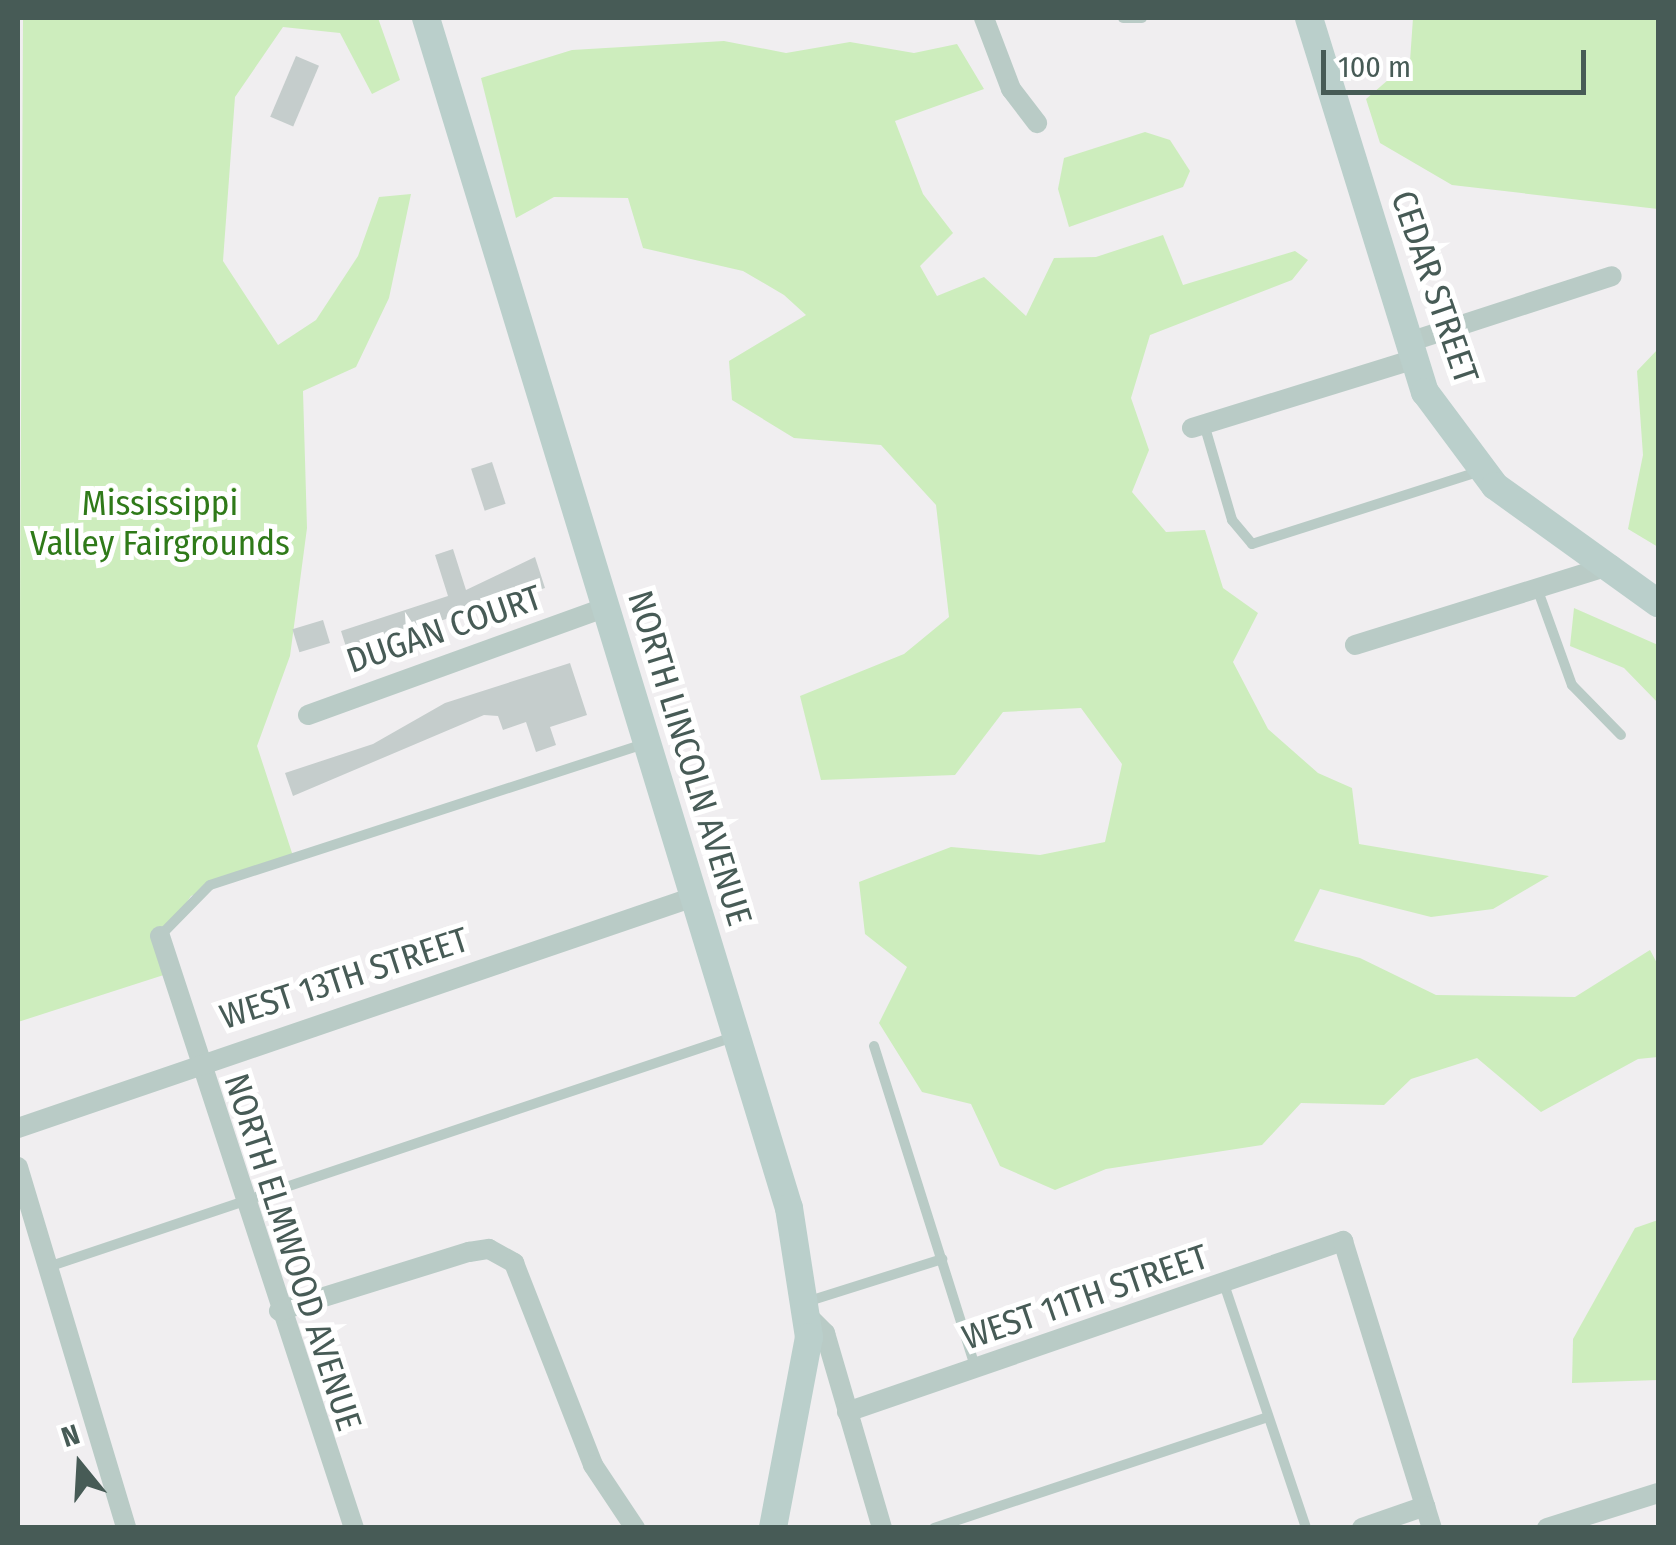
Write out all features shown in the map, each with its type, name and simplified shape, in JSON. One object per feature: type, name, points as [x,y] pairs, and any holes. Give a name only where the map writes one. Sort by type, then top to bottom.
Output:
[{"type":"street","name":"NORTH LINCOLN AVENUE","points":[[426,18],[737,1035],[808,1309],[797,1437],[773,1528]]},
{"type":"street","points":[[984,18],[1011,90],[1038,123]]},
{"type":"street","name":"CEDAR STREET","points":[[1309,18],[1425,392],[1482,471],[1541,525],[1612,565],[1658,603]]},
{"type":"street","points":[[1198,426],[1612,276]]},
{"type":"street","points":[[1354,644],[1612,565]]},
{"type":"street","name":"DUGAN COURT","points":[[308,715],[604,608]]},
{"type":"street","name":"WEST 13TH STREET","points":[[18,1128],[197,1060],[694,897]]},
{"type":"street","name":"NORTH ELMWOOD AVENUE","points":[[160,936],[279,1311],[354,1528]]},
{"type":"street","points":[[18,1167],[126,1528]]},
{"type":"street","name":"WEST 11TH STREET","points":[[847,1412],[1342,1241],[1425,1506]]},
{"type":"street","points":[[279,1311],[469,1252],[489,1250],[514,1263],[593,1465],[635,1528]]},
{"type":"street","points":[[808,1309],[826,1332],[882,1528]]},
{"type":"street","points":[[1547,1528],[1658,1493]]},
{"type":"street","points":[[1622,1504],[1630,1528]]},
{"type":"street","points":[[1362,1528],[1425,1506],[1432,1528]]},
{"type":"lane","points":[[1123,18],[1142,18]]},
{"type":"lane","points":[[1198,426],[1232,520],[1252,544],[1482,471]]},
{"type":"lane","points":[[1537,588],[1572,686],[1621,734]]},
{"type":"lane","points":[[160,936],[210,885],[646,744]]},
{"type":"lane","points":[[48,1267],[737,1035]]},
{"type":"lane","points":[[874,1046],[976,1369]]},
{"type":"lane","points":[[808,1309],[942,1259]]},
{"type":"lane","points":[[1224,1284],[1306,1528]]},
{"type":"lane","points":[[934,1528],[1268,1417]]},
{"type":"green space","name":"Mississippi Valley Fairgrounds","points":[[23,18],[378,18],[400,80],[372,94],[340,33],[283,27],[235,97],[223,261],[278,345],[316,320],[358,256],[379,197],[411,194],[389,298],[356,367],[303,391],[307,528],[290,656],[257,746],[293,856],[191,896],[168,929],[173,972],[18,1022]]},
{"type":"green space","points":[[1413,18],[1658,18],[1658,209],[1452,185],[1380,143],[1366,99],[1410,61]]},
{"type":"green space","points":[[724,41],[786,53],[850,42],[914,53],[957,44],[984,89],[895,121],[923,194],[953,233],[920,266],[937,296],[984,277],[1026,316],[1054,258],[1096,257],[1163,235],[1183,285],[1295,251],[1308,260],[1292,280],[1150,335],[1131,398],[1149,450],[1132,492],[1166,532],[1205,530],[1223,588],[1258,613],[1233,662],[1268,729],[1318,773],[1352,788],[1359,844],[1549,876],[1493,909],[1431,917],[1320,889],[1294,941],[1360,958],[1436,995],[1575,997],[1650,950],[1658,965],[1658,1057],[1638,1059],[1541,1112],[1477,1058],[1411,1079],[1384,1105],[1301,1103],[1262,1145],[1106,1169],[1055,1190],[1000,1166],[971,1104],[922,1092],[879,1023],[907,967],[865,934],[859,882],[951,847],[1040,855],[1105,842],[1122,764],[1081,708],[1003,712],[955,775],[821,780],[800,696],[904,654],[949,617],[936,505],[881,445],[794,438],[732,400],[729,361],[806,315],[784,295],[743,271],[643,248],[628,198],[554,197],[516,218],[481,78],[572,50]]},
{"type":"green space","points":[[1145,132],[1170,140],[1190,171],[1183,187],[1069,227],[1058,189],[1064,158]]},
{"type":"green space","points":[[1658,349],[1658,547],[1628,529],[1643,455],[1637,371]]},
{"type":"green space","points":[[1574,608],[1658,645],[1658,703],[1624,668],[1570,646]]},
{"type":"green space","points":[[1658,1220],[1658,1380],[1572,1383],[1573,1339],[1635,1228]]},
{"type":"building","points":[[296,56],[319,66],[293,127],[270,117]]},
{"type":"building","points":[[492,462],[506,504],[485,511],[471,469]]},
{"type":"building","points":[[453,549],[466,590],[535,557],[545,588],[347,650],[341,631],[448,596],[435,555]]},
{"type":"building","points":[[323,620],[330,643],[299,652],[292,629]]},
{"type":"building","points":[[570,663],[587,715],[550,727],[556,745],[536,752],[526,722],[503,730],[498,716],[484,715],[293,796],[285,773],[373,744],[445,703]]}]
